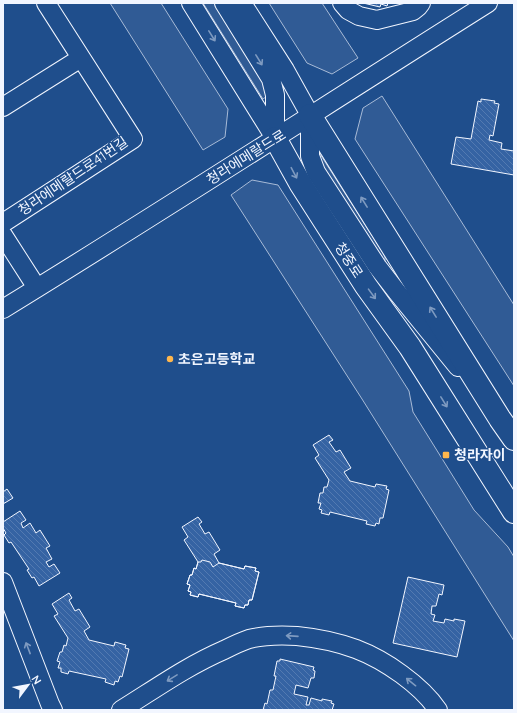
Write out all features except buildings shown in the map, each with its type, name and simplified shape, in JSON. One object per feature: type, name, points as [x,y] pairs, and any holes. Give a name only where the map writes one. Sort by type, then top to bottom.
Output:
[{"type":"main road","points":[[310,115],[514,439]]},
{"type":"main road","name":"청중로","points":[[276,138],[300,183],[366,286],[410,347],[514,512]]},
{"type":"street","name":"청라에메랄드로41번길","points":[[3,223],[133,139],[46,3]]},
{"type":"street","name":"청중로","points":[[191,3],[276,138]]},
{"type":"street","points":[[224,3],[271,79],[275,95],[276,138]]},
{"type":"street","points":[[242,3],[285,70],[310,115]]},
{"type":"street","points":[[342,3],[348,10],[359,16],[376,20],[413,11],[421,3]]},
{"type":"street","name":"청라에메랄드로","points":[[3,309],[488,3]]},
{"type":"street","points":[[3,107],[81,58]]},
{"type":"street","points":[[3,235],[37,288]]},
{"type":"street","points":[[3,582],[50,704],[54,710]]},
{"type":"street","points":[[121,710],[206,658],[247,640],[272,635],[317,638],[357,649],[374,657],[401,674],[424,692],[438,710]]},
{"type":"shaded area","points":[[110,3],[161,3],[228,109],[225,137],[203,150]]},
{"type":"shaded area","points":[[203,3],[214,3],[270,94],[263,99]]},
{"type":"shaded area","points":[[269,3],[322,3],[358,58],[332,74],[307,63]]},
{"type":"shaded area","points":[[382,96],[514,305],[514,386],[355,139],[363,108]]},
{"type":"shaded area","points":[[320,154],[383,253],[385,261],[382,262],[313,158]]},
{"type":"shaded area","points":[[252,180],[278,185],[409,391],[413,412],[474,510],[508,547],[514,557],[514,641],[362,399],[231,195]]},
{"type":"place","name":"초은고등학교","points":[[170,359]]},
{"type":"place","name":"청라자이","points":[[446,455]]}]
